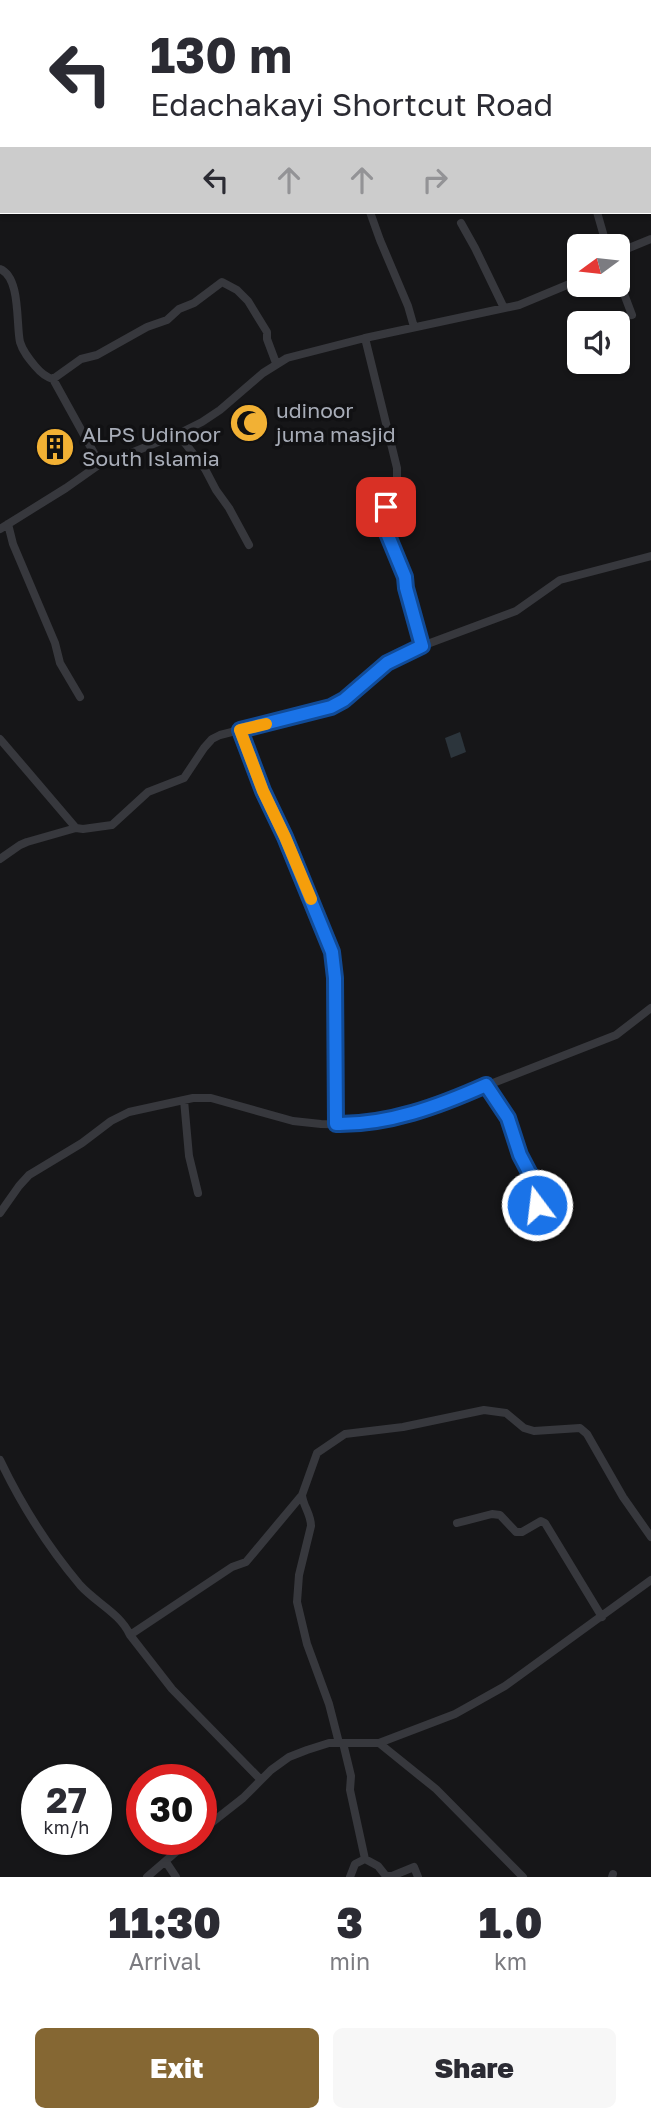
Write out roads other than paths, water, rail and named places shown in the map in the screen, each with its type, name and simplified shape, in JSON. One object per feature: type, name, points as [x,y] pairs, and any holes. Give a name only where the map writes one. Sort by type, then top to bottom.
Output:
[{"type":"street","points":[[371,214],[414,327]]},
{"type":"street","points":[[598,214],[603,234]]},
{"type":"street","points":[[461,223],[504,308]]},
{"type":"street","points":[[630,248],[651,239]]},
{"type":"street","points":[[0,270],[8,275],[16,299],[20,342],[25,353],[47,378],[53,379],[81,359],[97,355],[147,327],[167,320],[179,309],[194,303],[222,282],[237,290],[248,301],[267,332],[276,363]]},
{"type":"street","points":[[80,697],[60,663],[55,643],[13,544],[2,527],[100,464],[202,422],[276,363],[296,355],[365,338],[519,305],[567,285]]},
{"type":"street","points":[[626,298],[632,315]]},
{"type":"street","points":[[365,338],[397,468],[397,501],[386,507],[381,514],[382,521],[405,577],[422,646]]},
{"type":"street","points":[[53,379],[100,464]]},
{"type":"street","points":[[178,434],[205,469],[249,544]]},
{"type":"street","points":[[0,859],[20,845],[76,828],[112,825],[148,792],[184,778],[212,739],[228,732],[331,707],[344,700],[387,663],[422,646],[516,611],[560,580],[651,556]]},
{"type":"street","points":[[240,730],[263,791],[332,952],[335,978],[336,1124]]},
{"type":"street","points":[[0,739],[76,828]]},
{"type":"street","points":[[0,1213],[30,1175],[129,1112],[184,1100],[211,1098],[293,1121],[358,1125],[415,1112],[616,1035],[651,1008]]},
{"type":"street","points":[[486,1085],[508,1118],[520,1155],[531,1176],[537,1205],[555,1224]]},
{"type":"street","points":[[184,1100],[189,1156],[198,1193]]},
{"type":"street","points":[[130,1634],[232,1567],[246,1562],[302,1495],[317,1453],[345,1434],[403,1427],[484,1410],[506,1413],[534,1431],[580,1428],[587,1434],[623,1497],[651,1537]]},
{"type":"street","points":[[0,1460],[17,1495],[52,1549],[82,1587],[125,1625],[172,1689],[261,1780]]},
{"type":"street","points":[[302,1495],[311,1526],[299,1575],[297,1602],[307,1644],[351,1776],[349,1790],[365,1859],[386,1876],[414,1867],[418,1877]]},
{"type":"street","points":[[457,1523],[492,1514],[500,1515],[516,1532],[522,1532],[541,1521],[545,1523],[602,1617]]},
{"type":"street","points":[[217,1818],[289,1757],[329,1743],[379,1743],[455,1714],[505,1686],[651,1580]]},
{"type":"street","points":[[379,1743],[436,1789],[523,1877]]},
{"type":"street","points":[[147,1877],[173,1855]]},
{"type":"street","points":[[350,1877],[355,1864],[365,1859]]},
{"type":"street","points":[[166,1861],[176,1877]]},
{"type":"place","name":"udinoor juma masjid","points":[[249,423]]},
{"type":"place","name":"ALPS Udinoor South Islamia","points":[[55,447]]}]
